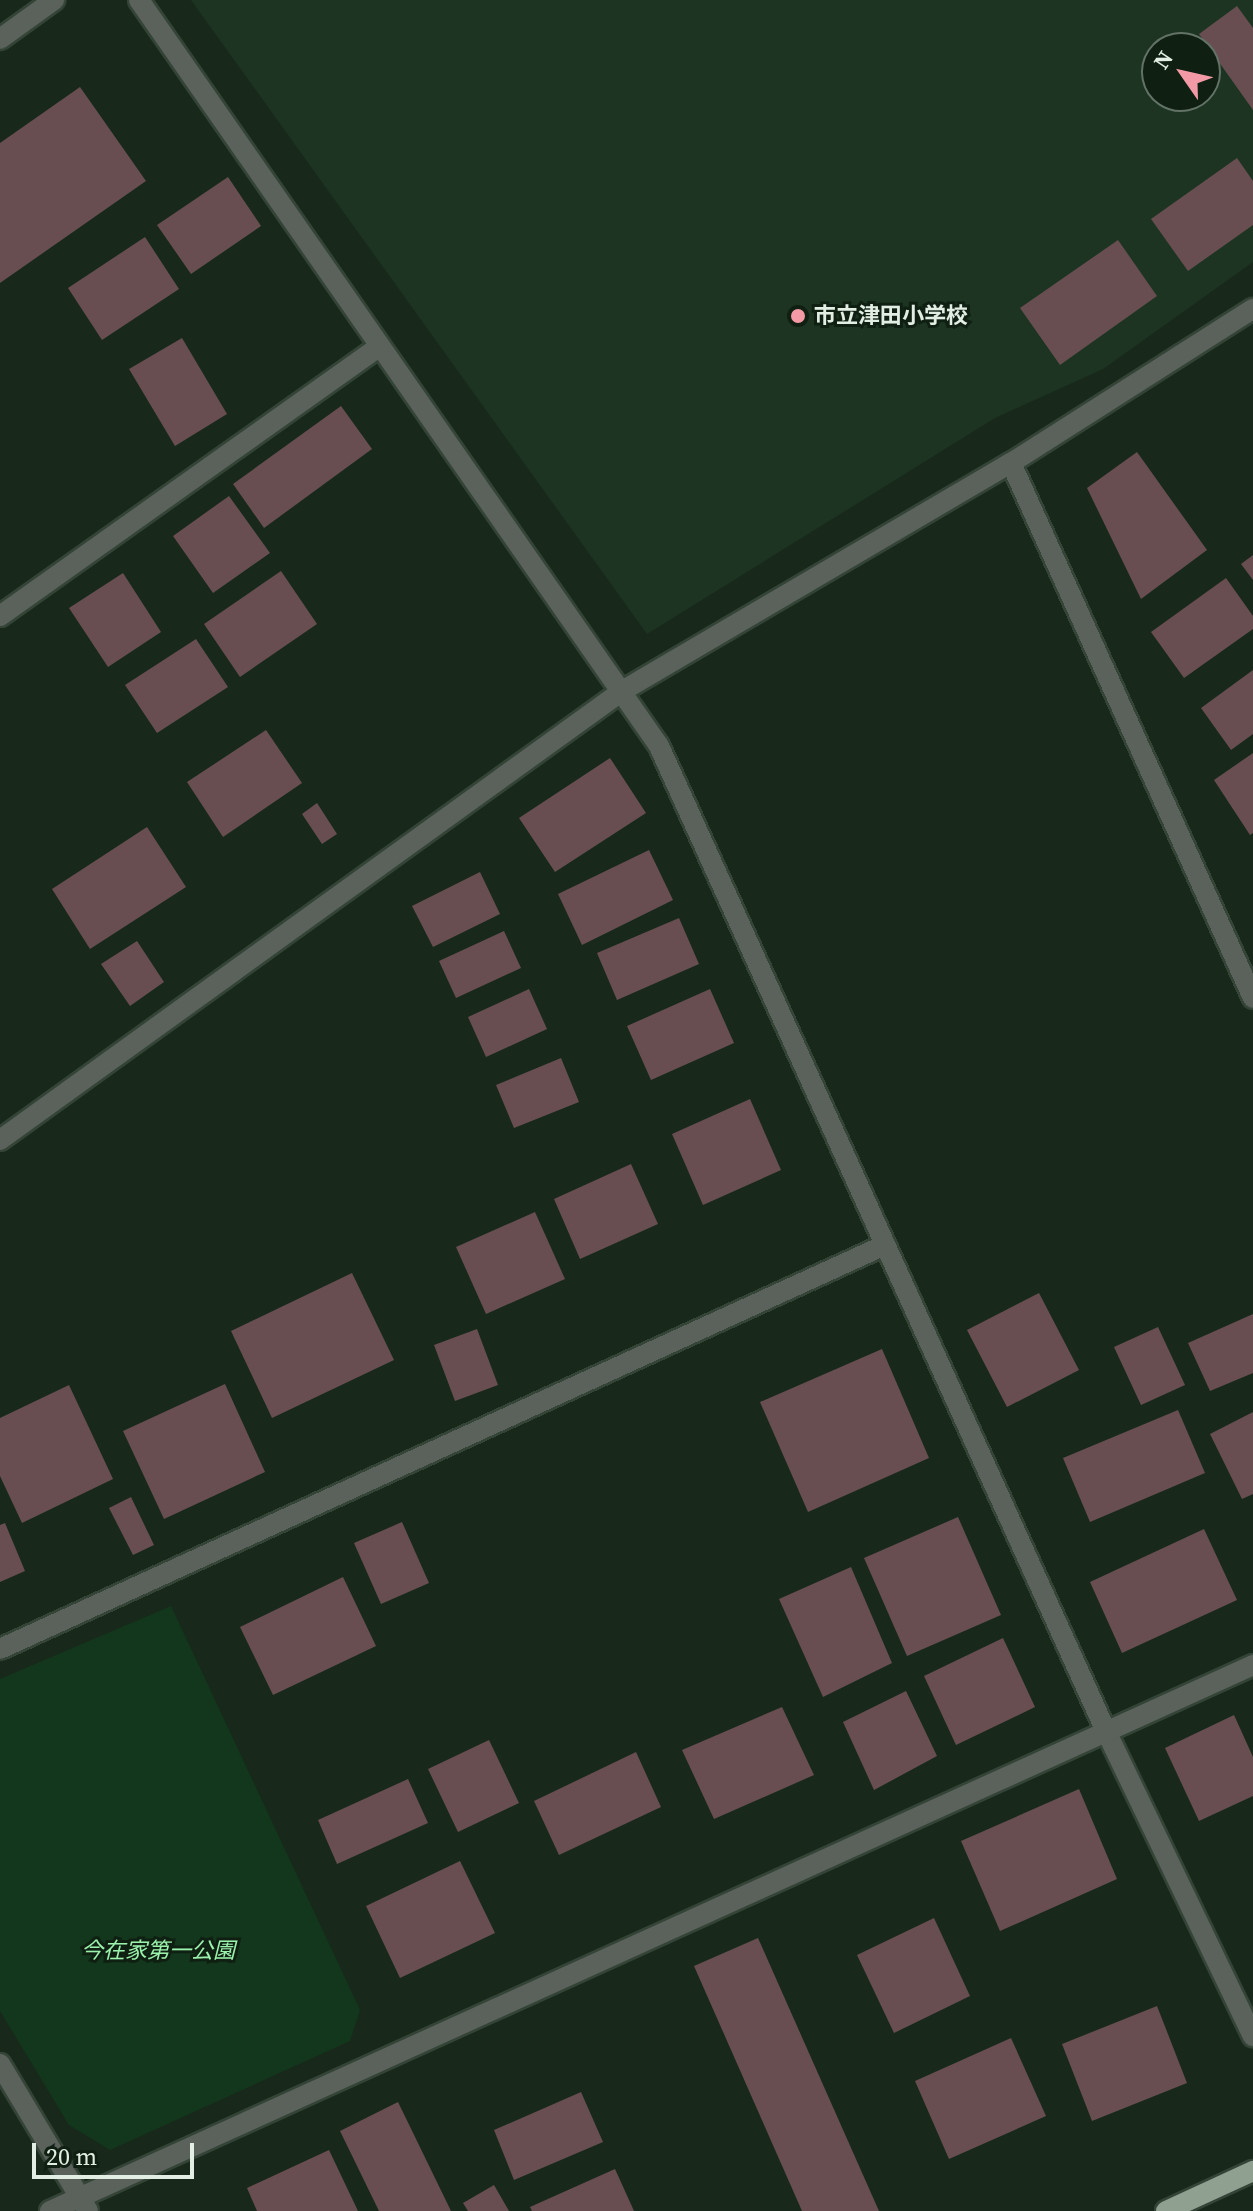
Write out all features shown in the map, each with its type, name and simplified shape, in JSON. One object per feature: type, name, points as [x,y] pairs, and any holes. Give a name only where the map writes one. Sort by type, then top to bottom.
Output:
[{"type":"main road","points":[[1166,2211],[1253,2171]]},
{"type":"street","points":[[0,39],[54,0]]},
{"type":"street","points":[[139,0],[659,746],[1105,1729],[1253,2036]]},
{"type":"street","points":[[0,1140],[622,691],[1011,463],[1253,309]]},
{"type":"street","points":[[0,616],[380,346]]},
{"type":"street","points":[[1011,463],[1253,998]]},
{"type":"street","points":[[0,1649],[885,1245]]},
{"type":"street","points":[[50,2211],[84,2204],[1105,1729],[1253,1665]]},
{"type":"street","points":[[0,2064],[84,2204]]},
{"type":"shaded area","name":"市立津田小学校","points":[[191,0],[1253,0],[1253,262],[1103,369],[995,418],[647,634]]},
{"type":"green space","name":"今在家第一公園","points":[[171,1606],[360,2010],[350,2041],[110,2150],[69,2125],[0,2011],[0,1679]]},
{"type":"building","points":[[1237,6],[1253,28],[1253,110],[1221,65],[1221,32],[1202,32]]},
{"type":"building","points":[[80,87],[146,181],[0,283],[0,143]]},
{"type":"building","points":[[1237,158],[1253,181],[1253,225],[1188,271],[1151,219]]},
{"type":"building","points":[[228,177],[261,226],[191,274],[157,225]]},
{"type":"building","points":[[145,237],[179,289],[102,340],[68,288]]},
{"type":"building","points":[[1118,240],[1157,296],[1060,365],[1020,308]]},
{"type":"building","points":[[182,338],[227,414],[175,446],[129,369]]},
{"type":"building","points":[[341,406],[372,449],[264,528],[233,484]]},
{"type":"building","points":[[1137,452],[1207,550],[1141,599],[1087,488]]},
{"type":"building","points":[[229,496],[270,553],[213,593],[173,536]]},
{"type":"building","points":[[1253,555],[1253,580],[1241,564]]},
{"type":"building","points":[[281,571],[317,624],[240,677],[204,624]]},
{"type":"building","points":[[123,573],[161,632],[108,667],[69,608]]},
{"type":"building","points":[[1226,578],[1253,616],[1253,629],[1184,678],[1151,632]]},
{"type":"building","points":[[196,639],[228,687],[157,733],[125,685]]},
{"type":"building","points":[[1253,670],[1253,734],[1231,750],[1201,708]]},
{"type":"building","points":[[266,730],[302,783],[223,837],[187,782]]},
{"type":"building","points":[[1253,753],[1253,833],[1250,835],[1214,780]]},
{"type":"building","points":[[610,758],[646,813],[555,872],[519,818]]},
{"type":"building","points":[[317,803],[337,834],[322,844],[302,814]]},
{"type":"building","points":[[147,827],[186,887],[90,949],[52,889]]},
{"type":"building","points":[[649,850],[673,900],[582,945],[558,894]]},
{"type":"building","points":[[480,872],[500,914],[433,947],[412,906]]},
{"type":"building","points":[[679,918],[699,964],[617,1000],[597,953]]},
{"type":"building","points":[[504,931],[521,968],[456,998],[439,961]]},
{"type":"building","points":[[137,941],[164,982],[130,1006],[101,964]]},
{"type":"building","points":[[529,989],[547,1029],[486,1057],[468,1017]]},
{"type":"building","points":[[710,989],[734,1043],[651,1080],[627,1026]]},
{"type":"building","points":[[561,1058],[579,1102],[514,1128],[496,1085]]},
{"type":"building","points":[[750,1099],[781,1170],[703,1205],[672,1134]]},
{"type":"building","points":[[631,1164],[658,1224],[580,1259],[554,1199]]},
{"type":"building","points":[[535,1212],[565,1279],[486,1314],[456,1247]]},
{"type":"building","points":[[352,1273],[394,1360],[272,1418],[231,1331]]},
{"type":"building","points":[[1039,1293],[1079,1370],[1007,1407],[967,1330]]},
{"type":"building","points":[[1253,1314],[1253,1373],[1210,1391],[1188,1343]]},
{"type":"building","points":[[1158,1327],[1185,1385],[1141,1405],[1114,1347]]},
{"type":"building","points":[[477,1329],[498,1385],[455,1401],[434,1345]]},
{"type":"building","points":[[882,1349],[929,1458],[808,1512],[760,1402]]},
{"type":"building","points":[[225,1384],[265,1472],[164,1519],[123,1431]]},
{"type":"building","points":[[69,1385],[113,1479],[22,1523],[0,1476],[0,1418]]},
{"type":"building","points":[[1178,1410],[1205,1473],[1090,1522],[1063,1458]]},
{"type":"building","points":[[1253,1412],[1253,1494],[1242,1499],[1210,1434]]},
{"type":"building","points":[[131,1497],[154,1545],[133,1555],[109,1508]]},
{"type":"building","points":[[958,1517],[1001,1615],[907,1656],[864,1558]]},
{"type":"building","points":[[402,1522],[429,1583],[381,1604],[354,1543]]},
{"type":"building","points":[[5,1523],[25,1571],[0,1582],[0,1525]]},
{"type":"building","points":[[1204,1529],[1237,1600],[1122,1653],[1090,1582]]},
{"type":"building","points":[[851,1567],[892,1663],[823,1697],[779,1599]]},
{"type":"building","points":[[343,1577],[376,1646],[273,1695],[240,1627]]},
{"type":"building","points":[[1003,1638],[1035,1707],[956,1745],[924,1676]]},
{"type":"building","points":[[906,1691],[937,1756],[874,1790],[843,1722]]},
{"type":"building","points":[[782,1707],[814,1775],[714,1819],[682,1750]]},
{"type":"building","points":[[1234,1715],[1253,1757],[1253,1796],[1199,1821],[1165,1748]]},
{"type":"building","points":[[489,1740],[519,1803],[458,1832],[428,1769]]},
{"type":"building","points":[[636,1752],[661,1807],[559,1855],[534,1801]]},
{"type":"building","points":[[408,1779],[428,1823],[337,1864],[318,1820]]},
{"type":"building","points":[[1079,1789],[1117,1879],[1000,1931],[961,1841]]},
{"type":"building","points":[[460,1861],[495,1933],[400,1978],[366,1906]]},
{"type":"building","points":[[934,1918],[970,1996],[894,2033],[857,1955]]},
{"type":"building","points":[[758,1938],[879,2211],[802,2211],[694,1966]]},
{"type":"building","points":[[1157,2006],[1187,2083],[1092,2121],[1062,2044]]},
{"type":"building","points":[[1011,2038],[1046,2116],[949,2159],[915,2081]]},
{"type":"building","points":[[581,2092],[603,2142],[514,2180],[494,2130]]},
{"type":"building","points":[[398,2102],[451,2211],[379,2211],[340,2131]]},
{"type":"building","points":[[329,2150],[358,2211],[257,2211],[247,2188]]},
{"type":"building","points":[[615,2169],[634,2211],[532,2211],[530,2207]]},
{"type":"building","points":[[494,2185],[509,2211],[468,2211],[463,2203]]},
{"type":"place","name":"市立津田小学校","points":[[798,316]]}]
